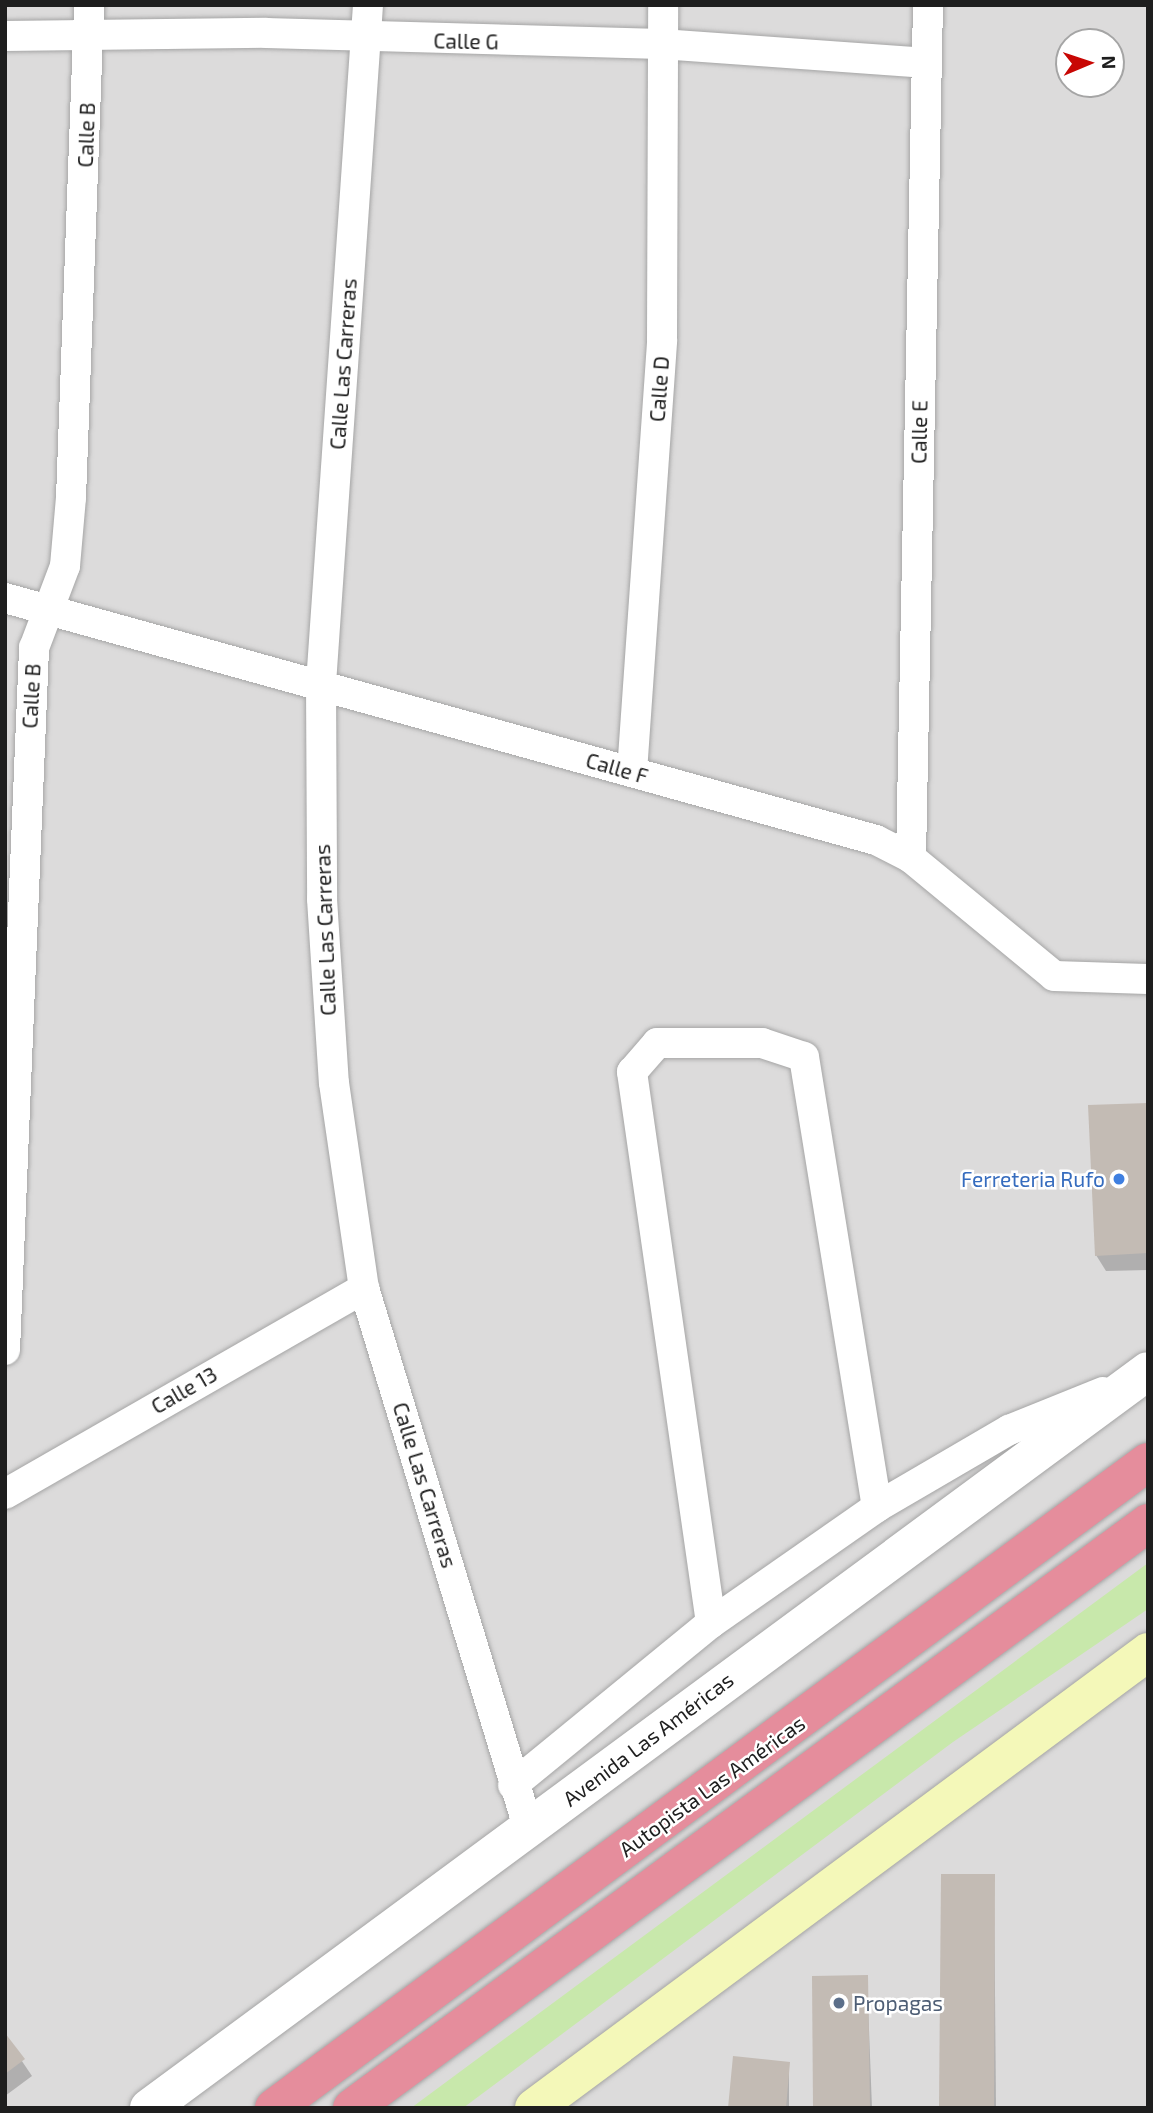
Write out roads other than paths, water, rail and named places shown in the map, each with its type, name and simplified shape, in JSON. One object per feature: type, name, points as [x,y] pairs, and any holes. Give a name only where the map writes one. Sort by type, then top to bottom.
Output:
[{"type":"highway","name":"Autopista Las Américas","points":[[274,2108],[1148,1462]]},
{"type":"highway","points":[[352,2108],[1148,1523]]},
{"type":"main road","points":[[534,2108],[1148,1652]]},
{"type":"street","name":"Calle Las Carreras","points":[[368,5],[368,39],[321,684],[326,986],[345,1183],[364,1289],[528,1830]]},
{"type":"street","name":"Calle D","points":[[632,772],[662,340],[663,5]]},
{"type":"street","name":"Calle E","points":[[911,858],[928,5]]},
{"type":"street","name":"Calle G","points":[[5,36],[89,19],[368,39],[662,44],[926,63]]},
{"type":"street","name":"Calle B","points":[[5,1350],[13,889],[34,648],[52,607],[65,566],[73,476],[89,19]]},
{"type":"street","name":"Calle F","points":[[5,597],[52,607],[876,840],[911,858],[1054,976],[1148,979]]},
{"type":"street","points":[[711,1623],[632,1072],[657,1043],[762,1043],[804,1058],[877,1507]]},
{"type":"street","name":"Calle 13","points":[[5,1494],[364,1289]]},
{"type":"street","points":[[513,1785],[711,1623],[877,1507],[1009,1430],[1143,1374]]},
{"type":"street","name":"Avenida Las Américas","points":[[149,2108],[1143,1374]]},
{"type":"place","name":"Ferreteria Rufo","points":[[1119,1179]]},
{"type":"place","name":"Propagas","points":[[839,2003]]}]
